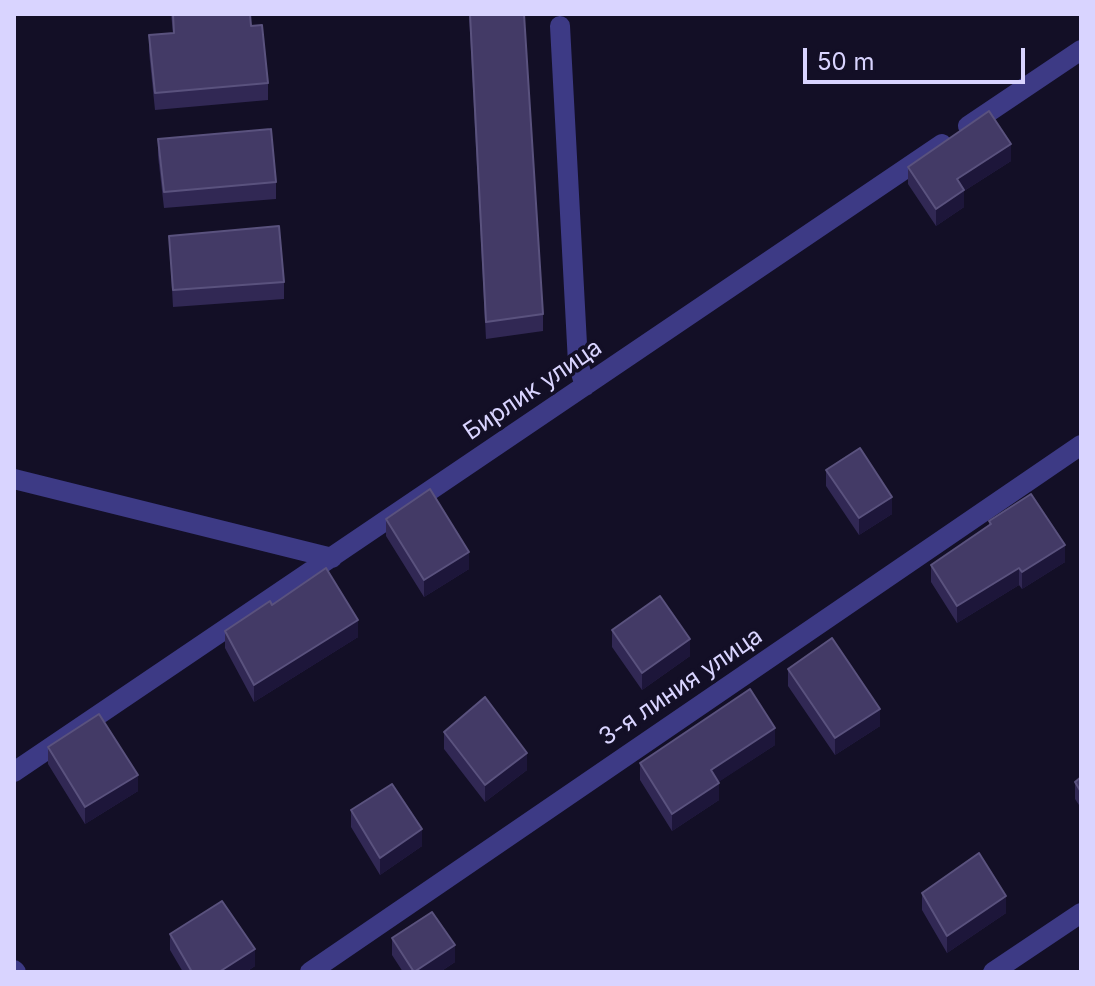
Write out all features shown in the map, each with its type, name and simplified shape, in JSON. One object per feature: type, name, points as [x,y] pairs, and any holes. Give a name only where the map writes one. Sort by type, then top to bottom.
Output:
[{"type":"street","points":[[560,26],[578,363],[585,386]]},
{"type":"street","name":"Бирлик улица","points":[[14,772],[1081,50]]},
{"type":"street","name":"3-я линия улица","points":[[310,972],[1081,445]]},
{"type":"street","points":[[14,479],[332,558]]},
{"type":"street","points":[[993,972],[1081,913]]},
{"type":"building","points":[[173,14],[250,14],[251,26],[262,25],[268,83],[155,93],[149,35],[174,33]]},
{"type":"building","points":[[470,14],[524,14],[543,314],[486,322]]},
{"type":"building","points":[[989,111],[1011,144],[957,179],[964,190],[936,209],[908,167]]},
{"type":"building","points":[[271,129],[276,182],[164,192],[158,139]]},
{"type":"building","points":[[279,226],[284,282],[173,290],[169,236]]},
{"type":"building","points":[[860,448],[892,497],[859,518],[826,470]]},
{"type":"building","points":[[430,489],[469,552],[424,580],[386,519]]},
{"type":"building","points":[[1031,494],[1065,545],[1022,572],[1019,568],[957,606],[931,565]]},
{"type":"building","points":[[326,568],[358,620],[254,685],[225,631],[270,601],[272,605]]},
{"type":"building","points":[[660,596],[690,639],[642,673],[612,630]]},
{"type":"building","points":[[832,638],[880,709],[835,738],[788,669]]},
{"type":"building","points":[[750,689],[775,728],[711,770],[719,783],[672,814],[640,763]]},
{"type":"building","points":[[485,697],[527,753],[485,785],[444,732]]},
{"type":"building","points":[[99,714],[138,775],[85,807],[48,747]]},
{"type":"building","points":[[1081,777],[1081,792],[1075,782]]},
{"type":"building","points":[[392,784],[422,829],[380,858],[351,810]]},
{"type":"building","points":[[979,853],[1006,896],[947,936],[922,893]]},
{"type":"building","points":[[222,901],[255,949],[219,972],[192,972],[170,934]]},
{"type":"building","points":[[432,912],[455,945],[414,972],[392,938]]}]
